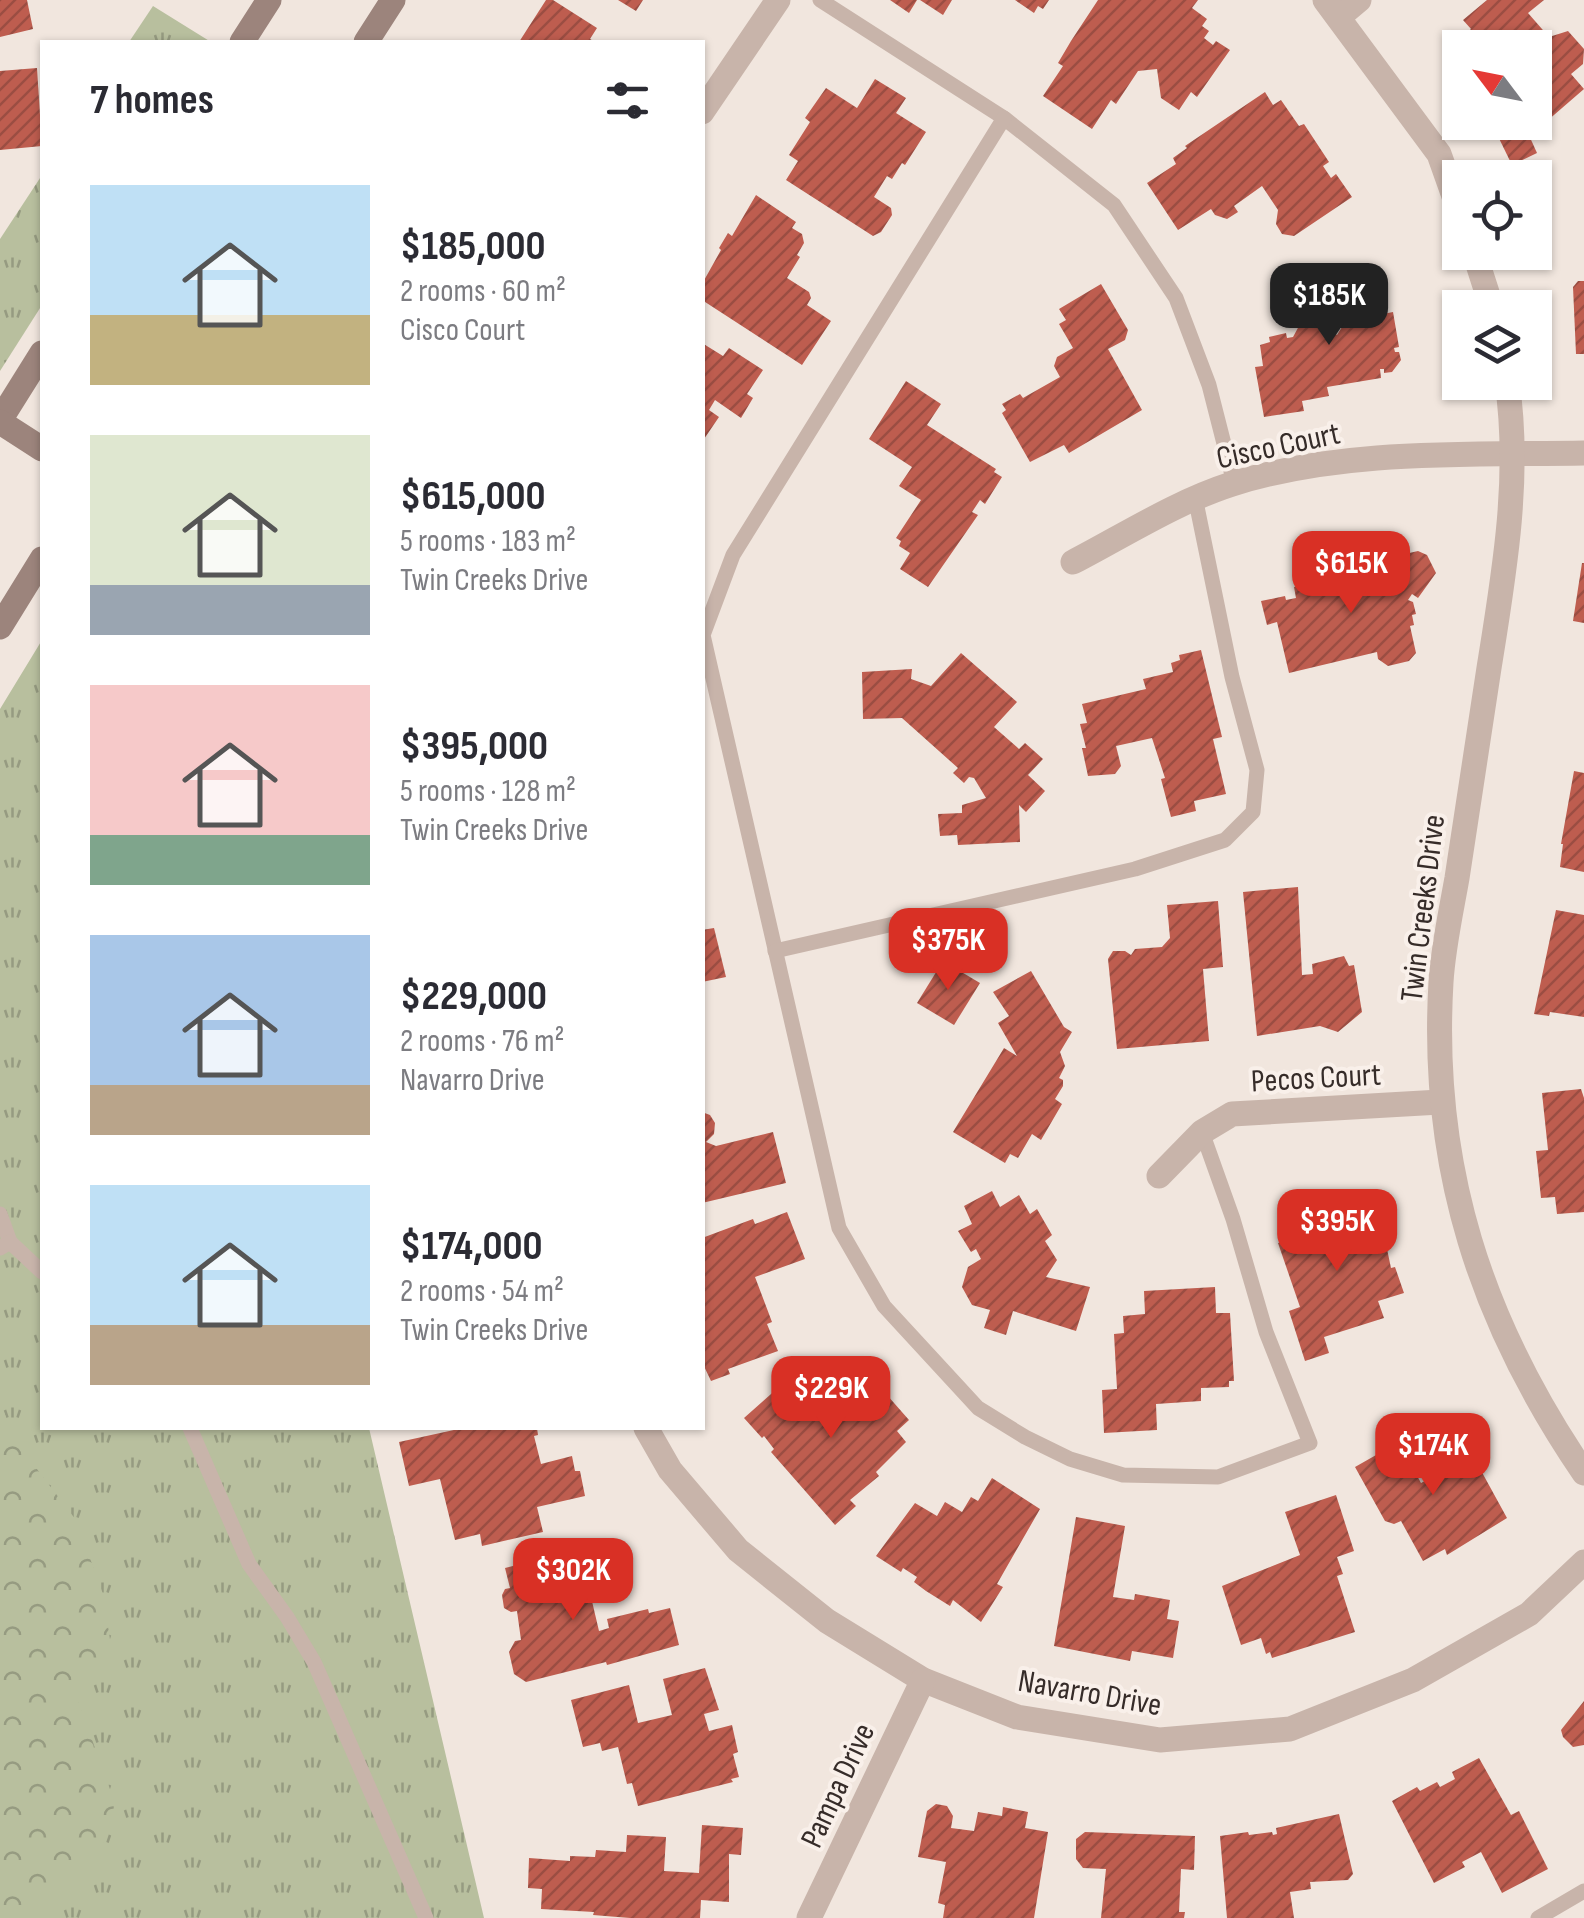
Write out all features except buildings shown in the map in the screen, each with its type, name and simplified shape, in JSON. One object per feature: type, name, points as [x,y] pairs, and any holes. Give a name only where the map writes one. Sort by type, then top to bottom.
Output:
[{"type":"main road","points":[[243,40],[269,0]]},
{"type":"main road","points":[[367,40],[393,0]]},
{"type":"main road","points":[[40,356],[0,421],[40,448]]},
{"type":"main road","points":[[0,627],[40,562]]},
{"type":"street","points":[[705,108],[778,0]]},
{"type":"street","points":[[1341,5],[1442,162]]},
{"type":"street","name":"Twin Creeks Drive","points":[[1508,400],[1513,454],[1493,644],[1441,980],[1440,1102],[1476,1266],[1504,1337],[1545,1416],[1584,1474]]},
{"type":"street","name":"Cisco Court","points":[[1073,562],[1195,497],[1302,468],[1584,453]]},
{"type":"street","name":"Pecos Court","points":[[1158,1176],[1202,1132],[1232,1114],[1440,1102]]},
{"type":"street","name":"Navarro Drive","points":[[647,1430],[670,1470],[738,1550],[826,1621],[922,1680],[1017,1717],[1160,1740],[1290,1729],[1430,1670],[1530,1614],[1584,1562]]},
{"type":"street","name":"Pampa Drive","points":[[810,1918],[922,1680]]},
{"type":"lane","points":[[820,0],[1004,118],[1114,205],[1176,298],[1209,385],[1234,484]]},
{"type":"lane","points":[[705,630],[733,556],[1004,118]]},
{"type":"lane","points":[[776,951],[1135,869],[1225,840],[1253,812],[1258,770],[1232,677],[1195,497]]},
{"type":"lane","points":[[705,644],[839,1228],[884,1306],[978,1408],[1070,1459],[1123,1475],[1218,1477],[1310,1443],[1266,1332],[1202,1132]]},
{"type":"lane","points":[[0,1214],[5,1245],[40,1271]]},
{"type":"lane","points":[[191,1430],[249,1564],[314,1662],[426,1918]]},
{"type":"lane","points":[[1538,1918],[1584,1891]]},
{"type":"green space","points":[[153,6],[208,40],[130,40]]},
{"type":"green space","points":[[40,178],[40,308],[0,371],[0,239]]},
{"type":"green space","points":[[40,643],[40,1430],[369,1430],[484,1918],[0,1918],[0,709]]},
{"type":"green space","points":[[0,1403],[17,1443],[76,1520],[103,1594],[111,1646],[74,1690],[115,1803],[101,1853],[33,1918],[0,1918]]}]
